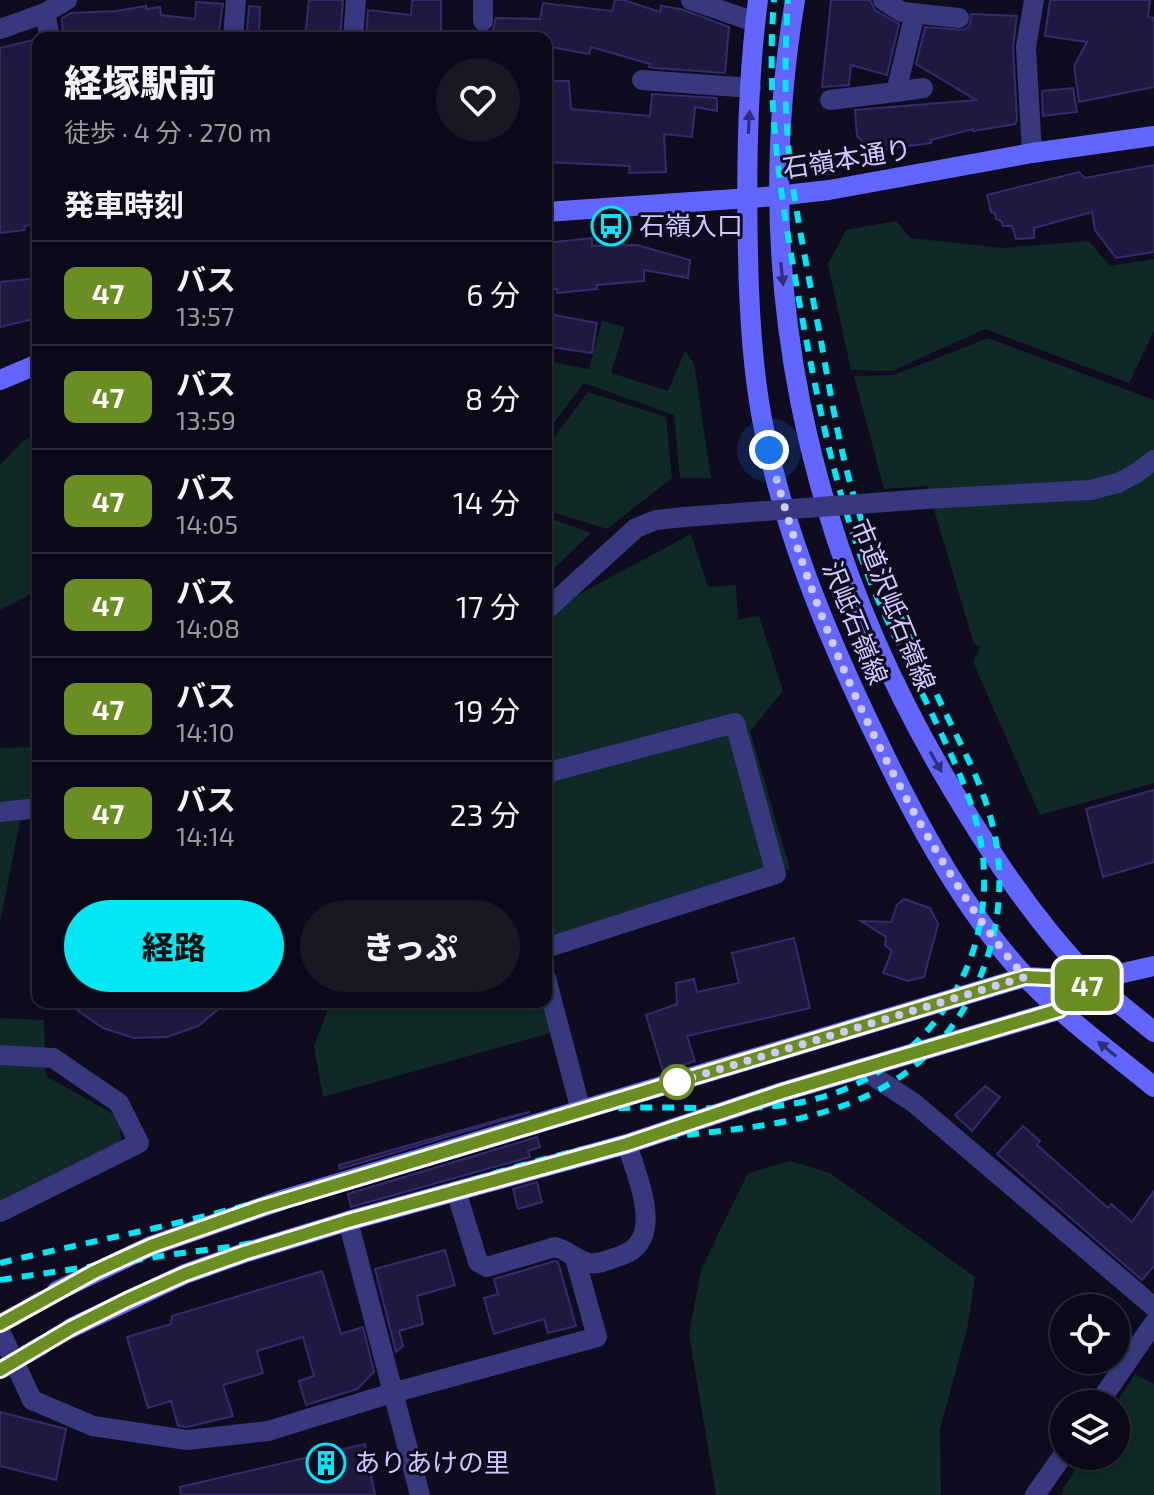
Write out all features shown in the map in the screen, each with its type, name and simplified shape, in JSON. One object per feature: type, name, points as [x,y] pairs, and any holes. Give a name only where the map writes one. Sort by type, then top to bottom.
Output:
[{"type":"street","points":[[0,29],[45,13],[67,0]]},
{"type":"street","points":[[233,32],[236,0]]},
{"type":"street","points":[[353,32],[356,0]]},
{"type":"street","points":[[691,0],[755,22]]},
{"type":"street","name":"沢岻石嶺線","points":[[758,0],[746,200],[752,336],[762,420],[777,481],[819,611],[872,730],[919,822],[990,934],[1025,977],[1059,1010],[1154,1087]]},
{"type":"street","name":"市道沢岻石嶺線","points":[[795,0],[788,38],[777,196],[779,250],[787,324],[808,437],[822,492],[860,607],[899,693],[974,825],[1037,917],[1092,980],[1154,1032]]},
{"type":"street","points":[[883,0],[902,12],[959,18]]},
{"type":"street","points":[[1032,153],[1026,47],[1034,0]]},
{"type":"street","points":[[45,13],[49,32]]},
{"type":"street","points":[[896,92],[915,13]]},
{"type":"street","points":[[642,80],[751,88]]},
{"type":"street","points":[[830,100],[923,88]]},
{"type":"street","name":"石嶺本通り","points":[[552,212],[746,200],[829,190],[1032,153],[1154,136]]},
{"type":"street","points":[[0,380],[32,367]]},
{"type":"street","points":[[552,605],[636,528],[656,520],[1090,490],[1127,479],[1154,460]]},
{"type":"street","points":[[552,771],[735,723],[776,874],[552,946]]},
{"type":"street","points":[[0,812],[32,809]]},
{"type":"street","points":[[57,1291],[151,1246],[285,1199],[1025,977],[1092,980],[1154,966]]},
{"type":"street","points":[[71,1328],[185,1274],[348,1221],[627,1144],[782,1092],[1059,1010],[1092,980]]},
{"type":"street","points":[[552,1001],[581,1111]]},
{"type":"street","points":[[0,1055],[53,1058],[119,1103],[139,1143],[0,1212]]},
{"type":"street","points":[[862,1069],[914,1103],[1154,1307]]},
{"type":"street","points":[[456,1191],[478,1262],[487,1267],[555,1247],[566,1250],[575,1258],[596,1263],[629,1253],[641,1241],[647,1216],[627,1144]]},
{"type":"street","points":[[348,1221],[420,1495]]},
{"type":"street","points":[[0,1331],[32,1400],[93,1426],[187,1440],[268,1431],[392,1393],[597,1337],[575,1258]]},
{"type":"street","points":[[1108,1390],[1154,1323]]},
{"type":"street","points":[[1035,1495],[1053,1470]]},
{"type":"green space","points":[[896,221],[911,238],[1002,248],[1089,241],[1110,266],[1154,259],[1154,331],[1129,383],[985,329],[892,371],[851,370],[828,264],[846,230]]},
{"type":"green space","points":[[602,321],[625,327],[611,373],[668,391],[685,351],[694,363],[711,478],[680,478],[674,415],[584,383],[552,425],[552,362],[589,369]]},
{"type":"green space","points":[[988,338],[1154,400],[1154,783],[1040,815],[973,662],[980,647],[974,644],[927,486],[884,489],[854,376],[894,375]]},
{"type":"green space","points":[[588,392],[666,417],[672,478],[607,529],[552,512],[552,437]]},
{"type":"green space","points":[[32,436],[32,593],[0,610],[0,465]]},
{"type":"green space","points":[[552,519],[591,533],[552,570]]},
{"type":"green space","points":[[691,534],[708,587],[736,585],[738,620],[759,616],[783,691],[750,731],[790,869],[552,937],[552,609]]},
{"type":"green space","points":[[0,743],[1,748],[32,747],[32,819],[20,821],[0,923]]},
{"type":"green space","points":[[329,1008],[547,1008],[553,1032],[323,1097],[314,1046]]},
{"type":"green space","points":[[0,1018],[44,1020],[46,1076],[120,1118],[121,1141],[0,1206]]},
{"type":"green space","points":[[790,1161],[830,1173],[975,1277],[967,1330],[940,1429],[941,1495],[716,1495],[689,1334],[701,1270],[748,1173]]},
{"type":"green space","points":[[1135,1374],[1154,1384],[1154,1495],[1062,1495],[1075,1470],[1130,1470],[1130,1390],[1125,1390]]},
{"type":"building","points":[[309,0],[343,0],[340,32],[306,32]]},
{"type":"building","points":[[412,0],[441,0],[441,32],[366,32],[368,10],[411,15]]},
{"type":"building","points":[[615,0],[623,0],[660,12],[661,6],[681,9],[729,27],[725,73],[649,67],[650,64],[591,47],[589,54],[552,47],[552,32],[492,32],[496,18],[540,19],[543,3],[612,11]]},
{"type":"building","points":[[831,0],[870,0],[875,10],[899,24],[887,75],[851,65],[849,85],[822,87]]},
{"type":"building","points":[[1050,0],[1150,0],[1148,17],[1154,18],[1154,87],[1079,102],[1074,66],[1087,42],[1045,36]]},
{"type":"building","points":[[196,2],[223,4],[219,32],[63,32],[62,18],[71,13],[146,6],[146,9],[160,7],[161,15],[195,19]]},
{"type":"building","points":[[249,6],[260,7],[259,32],[247,32]]},
{"type":"building","points":[[971,14],[1017,16],[1013,47],[1015,124],[973,129],[931,140],[931,143],[871,151],[857,136],[855,110],[976,100],[916,64],[925,27],[964,30],[970,25]]},
{"type":"building","points":[[32,40],[32,225],[24,226],[25,230],[0,233],[0,48]]},
{"type":"building","points":[[552,81],[569,81],[571,109],[650,116],[652,94],[717,98],[717,111],[695,107],[692,137],[664,134],[666,172],[629,173],[630,166],[552,162]]},
{"type":"building","points":[[1073,88],[1077,112],[1043,116],[1042,91]]},
{"type":"building","points":[[1154,165],[1154,252],[1116,258],[1095,230],[1092,212],[1034,228],[1034,238],[1016,239],[1012,226],[1003,226],[991,212],[987,195],[1079,172],[1085,178]]},
{"type":"building","points":[[592,238],[592,246],[637,245],[690,260],[688,278],[644,270],[644,281],[596,285],[597,289],[557,293],[557,289],[552,289],[552,242]]},
{"type":"building","points":[[32,279],[32,319],[0,327],[0,282]]},
{"type":"building","points":[[554,315],[597,323],[592,353],[552,347]]},
{"type":"building","points":[[1154,790],[1154,862],[1103,877],[1086,809]]},
{"type":"building","points":[[904,899],[930,908],[938,924],[924,977],[908,981],[883,973],[892,951],[885,945],[886,937],[861,921],[891,922],[897,905]]},
{"type":"building","points":[[794,938],[810,1008],[687,1036],[695,1061],[663,1071],[646,1015],[677,1004],[676,983],[694,979],[697,992],[739,983],[732,953]]},
{"type":"building","points":[[74,1008],[220,1008],[198,1026],[167,1037],[134,1038],[103,1028]]},
{"type":"building","points":[[985,1086],[1000,1097],[972,1131],[955,1115]]},
{"type":"building","points":[[530,1112],[340,1169],[339,1165]]},
{"type":"building","points":[[1023,1126],[1040,1141],[1037,1145],[1108,1208],[1111,1204],[1132,1222],[1154,1191],[1154,1266],[1142,1280],[997,1154]]},
{"type":"building","points":[[537,1137],[540,1147],[528,1151],[530,1157],[351,1207],[348,1194]]},
{"type":"building","points":[[537,1182],[542,1202],[518,1209],[513,1189]]},
{"type":"building","points":[[445,1250],[455,1285],[417,1296],[423,1324],[399,1331],[403,1346],[396,1352],[375,1269]]},
{"type":"building","points":[[558,1262],[576,1326],[548,1333],[544,1319],[494,1334],[484,1298],[498,1294],[494,1279]]},
{"type":"building","points":[[322,1271],[341,1334],[363,1327],[374,1372],[357,1389],[306,1405],[299,1381],[314,1376],[303,1337],[257,1351],[263,1373],[223,1385],[233,1416],[187,1427],[178,1426],[171,1401],[148,1408],[127,1337],[171,1324],[172,1316]]},
{"type":"building","points":[[0,1412],[66,1429],[56,1480],[0,1466]]},
{"type":"building","name":"ありあけの里","points":[[365,1444],[375,1495],[181,1495],[180,1487]]},
{"type":"tunnel","points":[[0,1324],[57,1291]]},
{"type":"tunnel","points":[[0,1370],[71,1328]]},
{"type":"railway","points":[[0,1263],[220,1212],[537,1121],[611,1109],[745,1108],[811,1100],[843,1090],[875,1074],[903,1054],[928,1030],[948,1003],[965,973],[976,941],[983,906],[982,851],[973,811],[959,772],[863,561],[832,458],[802,317],[778,160],[772,81],[774,0]]},
{"type":"railway","points":[[0,1280],[257,1242],[568,1153],[610,1144],[788,1121],[831,1110],[871,1094],[908,1071],[957,1020],[974,990],[996,923],[998,854],[982,792],[888,586],[861,518],[845,465],[790,164],[786,94],[788,0]]},
{"type":"bus line","name":"47","points":[[0,1324],[57,1291],[151,1246],[285,1199],[1025,977],[1092,980],[1059,1010],[782,1092],[627,1144],[348,1221],[185,1274],[71,1328],[0,1370]]},
{"type":"place","name":"石嶺入口","points":[[611,226]]},
{"type":"place","name":"ありあけの里","points":[[326,1463]]},
{"type":"route","points":[[677,1082],[664,1086],[1025,977],[971,905],[895,777],[819,611],[769,450]]}]
